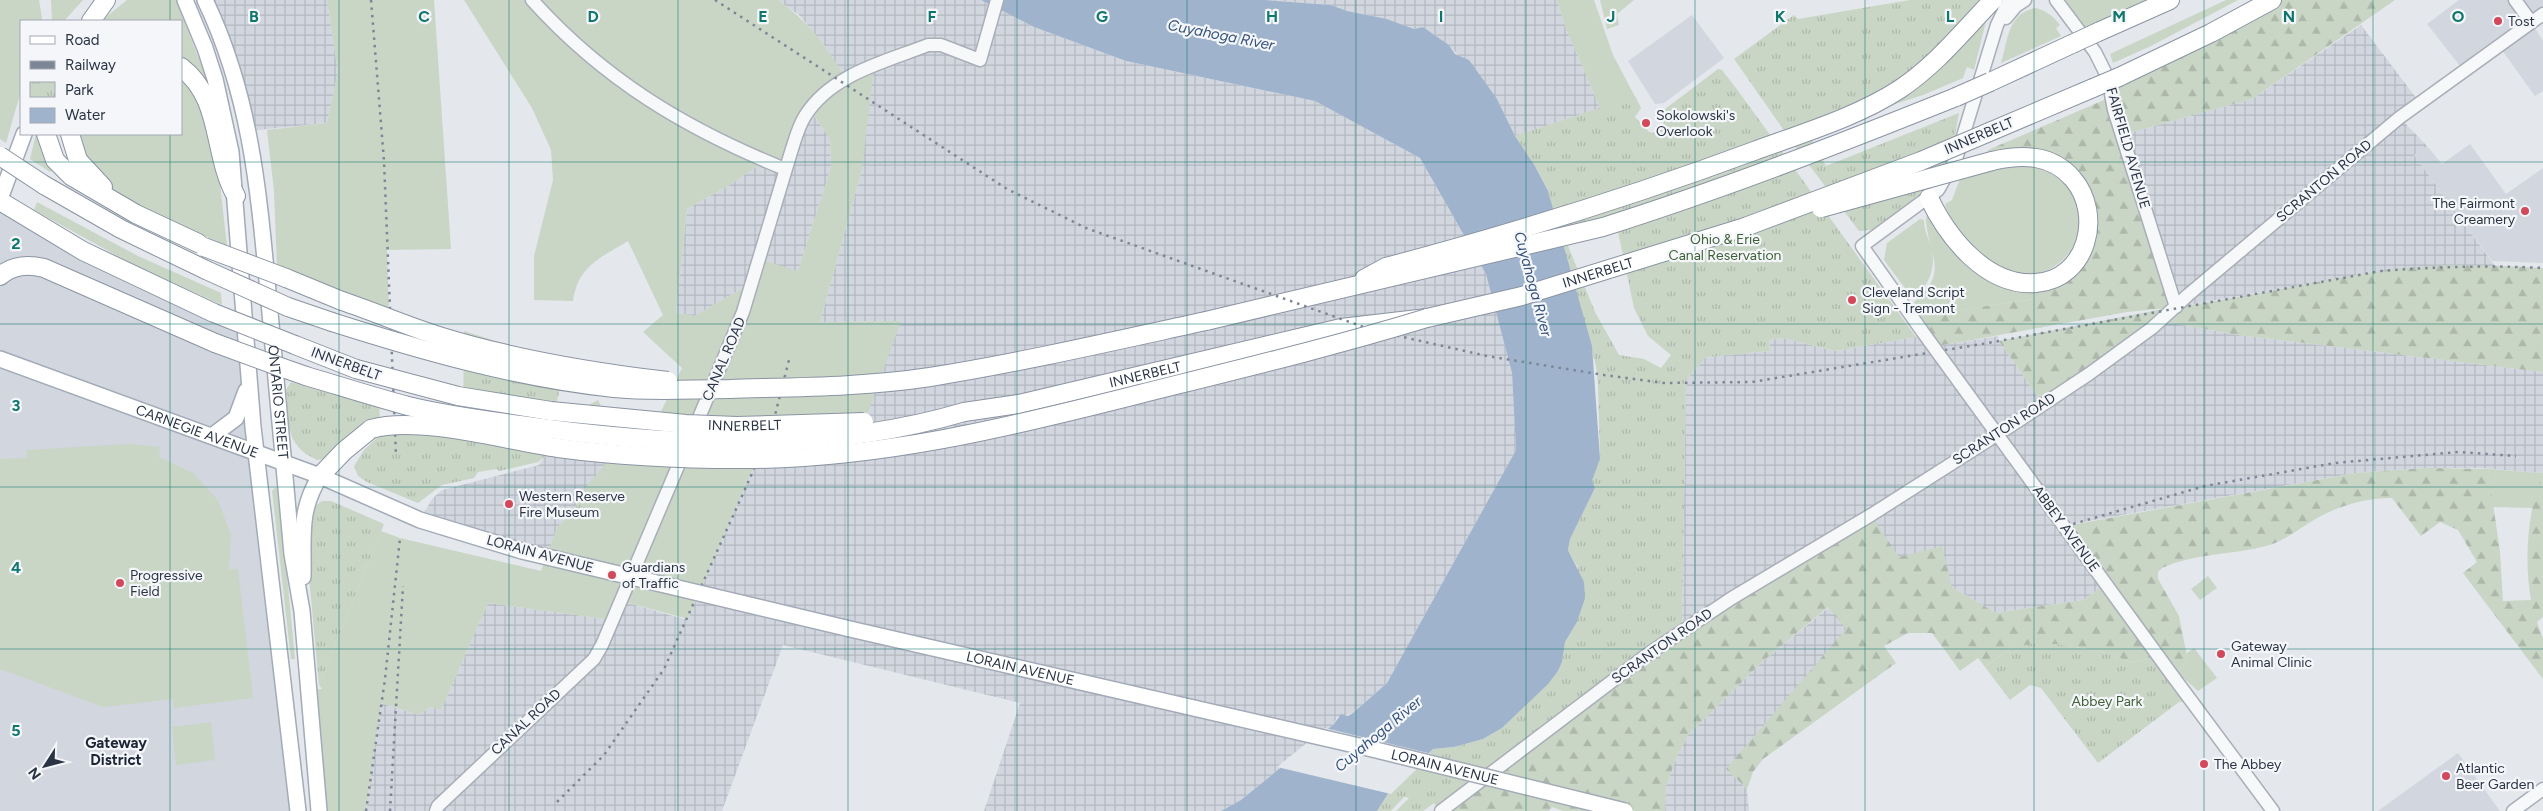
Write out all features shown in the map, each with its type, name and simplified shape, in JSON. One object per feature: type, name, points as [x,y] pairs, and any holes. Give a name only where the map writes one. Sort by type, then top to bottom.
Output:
[{"type":"highway","points":[[92,20],[104,0]]},
{"type":"highway","points":[[1348,288],[1386,267],[1581,211],[1704,170],[1880,101],[1907,84],[1948,49],[1993,0]]},
{"type":"highway","points":[[0,156],[44,185],[120,229],[206,270],[288,307],[423,349],[550,379],[614,388],[653,391],[835,386],[928,377],[1016,362],[1348,288],[1603,227],[1664,208],[1822,151],[1956,97],[2170,0]]},
{"type":"highway","name":"INNERBELT","points":[[0,200],[42,228],[123,272],[214,313],[295,345],[356,369],[410,385],[486,401],[551,410],[686,424],[738,426],[881,422],[1027,402],[1341,328],[1427,318],[1522,296],[1745,227],[1921,161],[2119,78],[2211,33],[2272,0]]},
{"type":"highway","points":[[182,68],[198,83],[209,104],[224,171],[236,196]]},
{"type":"highway","points":[[46,135],[55,160],[71,176],[136,214],[201,245],[342,301],[439,336],[518,356],[604,372],[728,389]]},
{"type":"highway","points":[[70,135],[78,160],[96,181],[127,203],[201,245]]},
{"type":"highway","points":[[1745,227],[1876,195],[1992,161],[2028,156],[2051,161],[2070,175],[2083,193],[2090,218],[2087,237],[2078,258],[2058,276],[2048,281],[2031,283],[1999,277],[1972,259],[1955,239],[1929,198]]},
{"type":"highway","points":[[0,276],[19,266],[31,265],[44,268],[215,343],[306,376],[409,406],[500,422],[601,436],[696,441],[787,440],[878,433],[924,424],[964,412]]},
{"type":"highway","points":[[320,476],[344,451],[371,428],[398,424],[556,448],[666,457],[742,459],[884,449],[999,428],[1095,406],[1352,341],[1427,318]]},
{"type":"main road","points":[[83,20],[104,0]]},
{"type":"main road","name":"ONTARIO STREET","points":[[185,0],[205,48],[222,105],[231,152],[236,196],[241,293],[249,383],[298,811]]},
{"type":"main road","name":"ONTARIO STREET","points":[[206,0],[234,71],[252,147],[292,554],[302,611],[319,811]]},
{"type":"main road","points":[[0,200],[24,135]]},
{"type":"main road","name":"CARNEGIE AVENUE","points":[[0,359],[320,476],[420,520]]},
{"type":"main road","points":[[212,436],[236,418],[249,383]]},
{"type":"main road","points":[[302,611],[304,514],[310,495],[320,476]]},
{"type":"main road","name":"LORAIN AVENUE","points":[[420,520],[522,551],[654,583],[1372,749],[1624,811]]},
{"type":"street","points":[[532,0],[590,57],[639,95],[706,133],[785,169]]},
{"type":"street","name":"CANAL ROAD","points":[[436,811],[438,806],[492,753],[594,659],[602,645],[744,312],[785,169],[804,118],[823,94],[838,83],[861,71],[928,45],[941,45],[980,60],[998,0]]},
{"type":"street","points":[[1929,198],[1942,185],[1956,158],[1988,53],[2003,11],[2010,0]]},
{"type":"street","points":[[1988,53],[2004,19],[2016,6],[2025,0]]},
{"type":"street","points":[[2047,0],[2059,4]]},
{"type":"street","points":[[2515,0],[2531,22]]},
{"type":"street","name":"FAIRFIELD AVENUE","points":[[2059,4],[2094,52],[2108,78],[2114,110],[2176,307]]},
{"type":"street","name":"SCRANTON ROAD","points":[[1441,811],[1648,654],[1732,598],[1871,515],[2014,423],[2097,368],[2162,321],[2176,307],[2399,118],[2543,14]]},
{"type":"street","name":"ABBEY AVENUE","points":[[1929,198],[1862,246],[2172,675],[2273,811]]},
{"type":"street","points":[[2513,811],[2543,789]]},
{"type":"shaded area","points":[[205,0],[327,0],[338,72],[327,123],[249,131]]},
{"type":"shaded area","points":[[778,0],[981,0],[1034,27],[1126,61],[1315,101],[1420,158],[1486,274],[1512,373],[1516,450],[1387,683],[1353,713],[1337,717],[1334,724],[1241,800],[1221,811],[984,811],[1020,703],[783,645],[722,811],[366,811],[381,703],[419,715],[430,707],[441,710],[488,603],[613,620],[621,601],[688,619],[757,459],[901,321],[820,322],[862,169],[844,77],[825,46],[799,15]]},
{"type":"shaded area","points":[[1265,0],[1557,0],[1565,26],[1600,108],[1515,136],[1497,99],[1449,45],[1423,27],[1414,29],[1387,19],[1347,11],[1331,5]]},
{"type":"shaded area","points":[[2459,0],[2543,0],[2543,14],[2531,22],[2543,41],[2543,91],[2535,96],[2499,46],[2464,71],[2427,24]]},
{"type":"shaded area","points":[[1692,15],[1724,58],[1664,103],[1655,104],[1628,61]]},
{"type":"shaded area","points":[[2361,25],[2420,103],[2400,118],[2427,146],[2414,155],[2495,266],[2445,266],[2381,271],[2176,307],[2122,135],[2252,99]]},
{"type":"shaded area","points":[[809,109],[830,139],[831,167],[798,271],[752,283],[694,316],[676,313],[687,209],[731,184],[765,161]]},
{"type":"shaded area","points":[[2470,144],[2506,194],[2543,168],[2543,263],[2492,261],[2414,155],[2427,146],[2442,164]]},
{"type":"shaded area","points":[[0,201],[243,325],[298,811],[0,811]]},
{"type":"shaded area","points":[[2162,321],[2238,335],[2543,372],[2543,473],[2479,468],[2427,468],[2355,473],[2067,525],[2106,584],[2083,600],[1996,613],[1952,587],[1726,769],[1747,789],[1749,811],[1665,811],[1666,786],[1678,754],[1688,735],[1761,663],[1829,607],[1945,561],[1942,546],[1682,631],[1686,380],[1706,357],[1770,351],[1769,340],[1783,338],[1835,351],[1916,337],[1938,346],[1998,336],[1999,341],[2043,404]]},
{"type":"shaded area","points":[[550,447],[619,454],[557,528],[547,557],[420,520],[432,499],[442,490],[539,465]]},
{"type":"shaded area","points":[[2458,753],[2500,811],[2378,811],[2411,787]]},
{"type":"green space","points":[[0,0],[39,0],[42,20],[20,20],[20,94],[6,143],[0,139]]},
{"type":"green space","points":[[51,0],[83,0],[65,20],[52,20]]},
{"type":"green space","points":[[127,0],[176,0],[207,80],[202,82],[182,64],[182,20],[102,20]]},
{"type":"green space","points":[[327,0],[434,0],[451,249],[387,250],[389,311],[277,268],[274,191],[267,130],[327,123],[338,72]]},
{"type":"green space","points":[[464,0],[778,0],[816,34],[844,77],[874,67],[862,169],[820,322],[901,321],[854,451],[757,459],[688,619],[621,601],[613,620],[488,603],[441,710],[430,707],[419,715],[381,703],[366,811],[319,811],[309,690],[322,689],[319,685],[381,531],[400,538],[541,571],[557,528],[619,454],[640,455],[682,368],[643,332],[663,315],[628,241],[600,258],[585,271],[576,289],[573,301],[534,300],[534,256],[553,180],[551,150],[532,108]],"holes":[[[810,110],[830,139],[831,167],[798,271],[759,259],[752,283],[694,316],[676,313],[687,209],[731,184],[765,161],[785,169]]]},
{"type":"green space","points":[[1557,0],[1594,0],[1613,55],[1641,108],[1631,113],[1624,190],[1594,110],[1600,108],[1565,26]]},
{"type":"green space","points":[[1600,0],[1634,0],[1617,14],[1619,25],[1607,29]]},
{"type":"green space","points":[[1910,0],[1985,0],[1944,46],[1882,92],[1806,128],[1826,166],[1959,113],[1952,151],[1941,177],[1876,229],[1859,231],[1797,149],[1734,59],[1794,15],[1798,19]]},
{"type":"green space","points":[[2056,0],[2170,0],[2084,38]]},
{"type":"green space","points":[[2226,0],[2238,0],[2151,46],[2113,63],[2110,54]]},
{"type":"green space","points":[[2272,0],[2395,0],[2252,99],[2122,135],[2177,307],[2399,268],[2461,265],[2543,268],[2543,372],[2238,335],[2162,321],[2043,404],[1999,341],[2168,308],[2127,312],[1938,346],[1918,316],[2034,299],[2031,283],[2059,276],[2089,229],[2061,167],[1992,161],[1988,150],[2111,97],[2109,82]]},
{"type":"green space","points":[[2035,8],[2046,12],[2055,19],[2060,25],[2056,28],[2061,36],[2001,63],[2007,38],[2014,22],[2026,11]]},
{"type":"green space","points":[[1986,21],[1974,70],[1967,67],[1963,78],[1923,95],[1883,108]]},
{"type":"green space","name":"Ohio & Erie Canal Reservation","points":[[1718,69],[1722,70],[1916,337],[1835,351],[1783,338],[1769,340],[1770,351],[1706,357],[1686,380],[1682,631],[1439,811],[1434,803],[1423,811],[1396,811],[1409,798],[1404,797],[1391,811],[1377,811],[1388,793],[1433,749],[1454,747],[1483,739],[1502,728],[1558,671],[1562,662],[1565,642],[1577,622],[1578,568],[1568,550],[1570,539],[1595,488],[1592,481],[1600,459],[1596,366],[1548,191],[1537,169],[1515,136],[1635,96],[1641,108],[1635,117],[1649,132],[1655,133],[1663,126],[1665,109]],"holes":[[[1616,222],[1634,308],[1648,336],[1671,355],[1661,368],[1644,359],[1619,355],[1595,312],[1564,236]]]},
{"type":"green space","points":[[182,77],[199,98],[219,175],[227,246],[154,213],[115,191],[101,180],[91,169],[76,135],[182,135]]},
{"type":"green space","points":[[36,135],[42,135],[54,169],[50,172],[30,159]]},
{"type":"green space","points":[[2028,165],[2061,180],[2077,201],[2080,225],[2072,248],[2055,266],[2032,275],[2005,270],[1976,248],[1954,222],[1945,204],[1952,200],[1960,179],[2008,167]]},
{"type":"green space","points":[[37,202],[138,256],[221,293],[222,305],[132,264],[34,210]]},
{"type":"green space","points":[[1935,208],[1972,259],[2031,283],[2034,299],[1918,316],[1914,302],[1932,281],[1934,271],[1926,217]]},
{"type":"green space","points":[[1920,219],[1924,220],[1925,230],[1933,253],[1933,261],[1927,282],[1913,299],[1884,260],[1887,243]]},
{"type":"green space","points":[[464,331],[502,343],[565,358],[559,392],[547,432],[546,439],[549,453],[538,462],[499,471],[497,469],[478,472],[474,478],[442,485],[418,503],[367,482],[358,476],[354,466],[364,450],[381,434],[463,423]]},
{"type":"green space","points":[[291,382],[379,406],[380,419],[326,459],[317,460],[306,454],[299,447],[293,440],[290,431],[286,390]]},
{"type":"green space","points":[[598,400],[616,436],[627,445],[630,460],[606,468],[583,502],[581,519],[568,531],[581,493],[619,447],[563,449],[577,411]]},
{"type":"green space","name":"Progressive Field","points":[[129,444],[160,447],[159,457],[193,473],[218,500],[231,535],[229,569],[238,569],[253,698],[174,708],[173,699],[103,707],[0,669],[0,459],[27,458],[26,450]]},
{"type":"green space","points":[[2427,468],[2488,469],[2500,552],[2503,601],[2531,600],[2528,569],[2528,536],[2533,503],[2543,473],[2543,617],[2537,622],[2543,639],[2543,679],[2463,573],[2477,562],[2458,530],[2440,522],[2421,536],[2392,498],[2373,499],[2354,503],[2327,513],[2287,537],[2266,546],[2200,557],[2162,568],[2158,572],[2158,579],[2179,616],[2187,656],[2186,662],[2177,672],[2157,655],[2134,663],[2099,651],[2056,644],[2012,647],[1985,667],[1978,658],[1960,671],[1932,633],[1908,633],[1884,646],[1896,663],[1763,759],[1753,772],[1747,789],[1726,769],[1846,629],[1828,607],[1761,663],[1688,735],[1678,754],[1666,786],[1665,811],[1563,811],[1552,807],[1549,811],[1441,811],[1586,699],[1871,515],[1899,557],[1942,546],[1952,587],[1996,613],[2083,600],[2106,584],[2066,526],[2355,473]]},
{"type":"green space","points":[[2488,469],[2543,473],[2534,508],[2492,507]]},
{"type":"green space","points":[[276,487],[279,491],[295,659],[291,659],[272,491]]},
{"type":"green space","points":[[322,501],[331,501],[384,524],[319,685],[309,577],[310,516],[312,508]]},
{"type":"green space","points":[[2208,576],[2217,588],[2200,600],[2191,589]]},
{"type":"green space","name":"Abbey Park","points":[[2033,644],[2056,644],[2099,651],[2134,663],[2157,655],[2192,702],[2179,702],[2098,763],[2041,688],[2030,685],[2010,700],[1985,667],[2012,647]]},
{"type":"green space","points":[[2194,648],[2217,678],[2198,691],[2177,672],[2186,662],[2187,653]]},
{"type":"green space","points":[[211,722],[215,760],[176,765],[172,727]]},
{"type":"water","name":"Cuyahoga River","points":[[981,0],[1265,0],[1331,5],[1347,11],[1387,19],[1414,29],[1423,27],[1449,45],[1455,54],[1469,60],[1497,99],[1515,136],[1535,166],[1548,191],[1592,346],[1600,459],[1592,481],[1595,488],[1570,539],[1568,550],[1584,582],[1585,598],[1577,622],[1565,642],[1562,662],[1548,684],[1502,728],[1483,739],[1454,747],[1433,749],[1389,792],[1377,811],[1221,811],[1241,800],[1334,724],[1341,714],[1348,716],[1353,713],[1387,683],[1516,450],[1512,373],[1486,274],[1420,158],[1315,101],[1126,61],[1034,27]]},
{"type":"pier","points":[[1325,728],[1432,754],[1391,794],[1277,767]]},
{"type":"railway","points":[[371,0],[384,161],[396,456]]},
{"type":"railway","points":[[715,0],[1007,189],[1086,228],[1372,330],[1487,356],[1604,375],[1664,383],[1752,382],[1988,343],[2381,271],[2462,267],[2543,268]]},
{"type":"railway","points":[[557,802],[604,755],[664,669],[750,478],[775,415],[790,356]]},
{"type":"railway","points":[[2066,526],[2205,486],[2335,463],[2458,452],[2516,456]]},
{"type":"railway","points":[[366,811],[385,679],[400,538]]},
{"type":"railway","points":[[390,811],[403,586]]},
{"type":"place","name":"Tost","points":[[2498,21]]},
{"type":"place","name":"Sokolowski's Overlook","points":[[1646,123]]},
{"type":"place","name":"The Fairmont Creamery","points":[[2525,211]]},
{"type":"place","name":"Cleveland Script Sign - Tremont","points":[[1852,300]]},
{"type":"place","name":"Western Reserve Fire Museum","points":[[509,504]]},
{"type":"place","name":"Guardians of Traffic","points":[[612,575]]},
{"type":"place","name":"Progressive Field","points":[[120,583]]},
{"type":"place","name":"Gateway Animal Clinic","points":[[2221,654]]},
{"type":"place","name":"The Abbey","points":[[2204,764]]},
{"type":"place","name":"Atlantic Beer Garden","points":[[2446,776]]},
{"type":"district","name":"Gateway District","points":[[116,752]]}]
